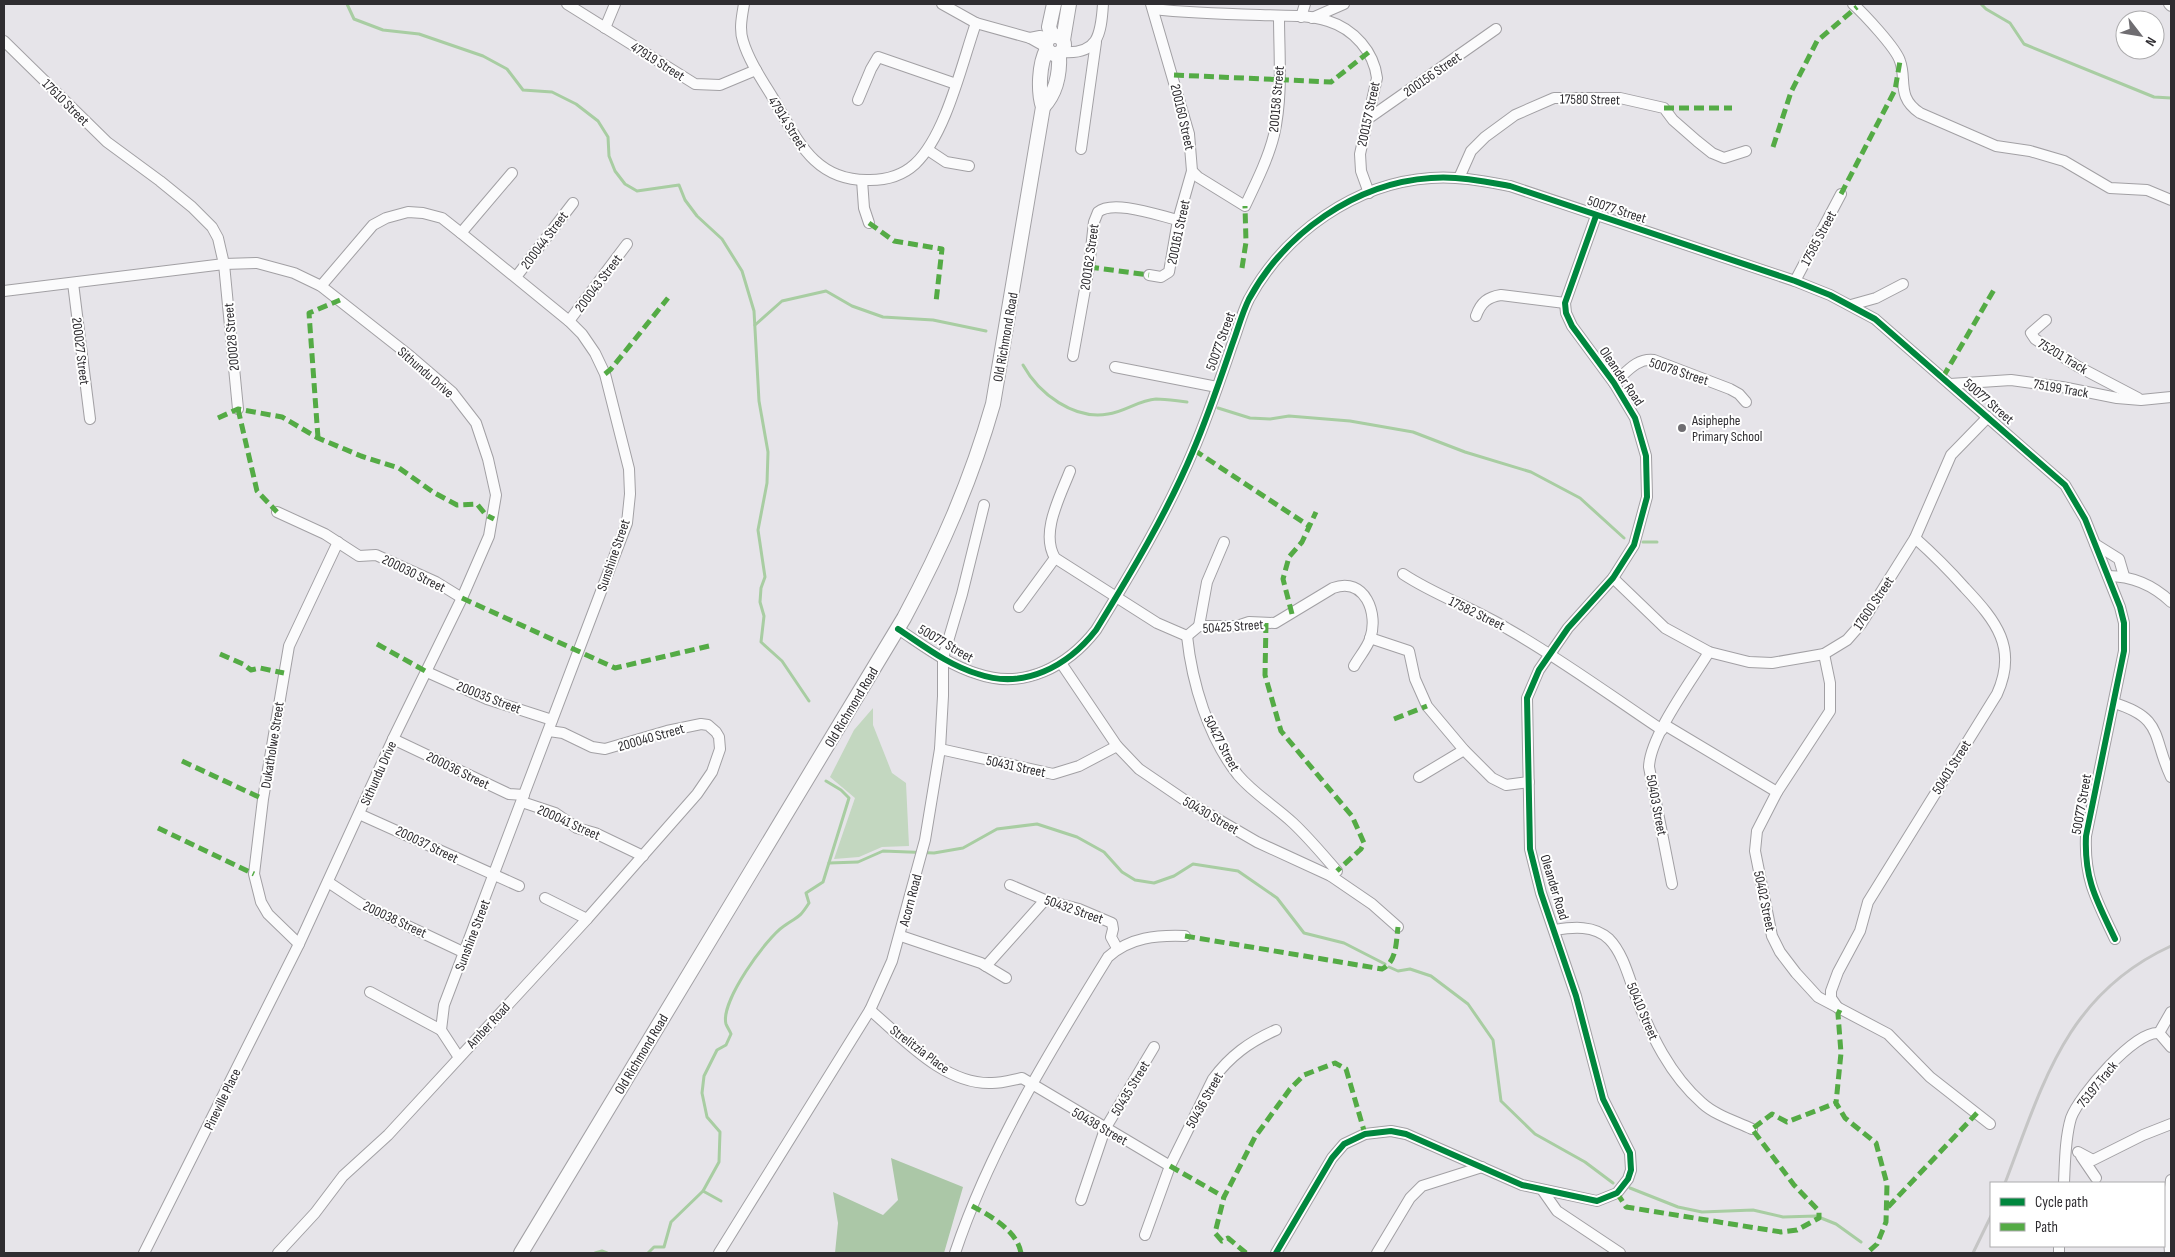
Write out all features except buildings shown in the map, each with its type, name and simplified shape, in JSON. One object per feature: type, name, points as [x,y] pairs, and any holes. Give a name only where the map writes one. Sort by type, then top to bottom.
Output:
[{"type":"street","name":"47919 Street","points":[[567,4],[695,84],[720,85],[756,70]]},
{"type":"street","points":[[605,28],[615,4]]},
{"type":"street","name":"47914 Street","points":[[744,4],[741,23],[742,41],[756,70],[809,157],[837,176],[862,180],[882,180],[894,176],[914,165],[928,150],[938,131],[956,84],[976,23]]},
{"type":"street","points":[[942,4],[976,23],[1055,45],[1086,50],[1096,42]]},
{"type":"street","name":"Old Richmond Road","points":[[521,1253],[898,629],[952,524],[980,448],[993,404],[1043,107],[1054,92],[1058,74],[1050,21],[1054,4]]},
{"type":"street","name":"Old Richmond Road","points":[[1055,45],[1069,4]]},
{"type":"street","points":[[1081,148],[1096,42],[1101,30],[1103,4]]},
{"type":"street","points":[[1305,4],[1307,17],[1344,4]]},
{"type":"street","points":[[1854,4],[1900,61],[1904,92],[1912,106],[1920,113],[1996,146],[2064,161],[2110,188],[2147,190],[2171,200]]},
{"type":"street","name":"200157 Street","points":[[1152,6],[1307,17],[1340,27],[1359,40],[1369,52],[1376,66],[1377,78],[1360,154],[1361,171],[1369,193]]},
{"type":"street","name":"200160 Street","points":[[1152,6],[1189,134],[1192,171]]},
{"type":"street","name":"200158 Street","points":[[1192,171],[1198,177],[1245,206],[1260,174],[1274,135],[1279,79],[1279,16]]},
{"type":"street","name":"200156 Street","points":[[1369,118],[1496,29]]},
{"type":"street","name":"17610 Street","points":[[4,41],[100,136],[160,181],[206,220],[218,238],[224,264]]},
{"type":"street","points":[[858,100],[870,69],[878,57],[956,84]]},
{"type":"street","name":"17580 Street","points":[[1460,178],[1471,151],[1484,137],[1515,115],[1554,98],[1620,98],[1664,108],[1673,120],[1712,153],[1724,158],[1746,151]]},
{"type":"street","points":[[928,150],[946,162],[970,166]]},
{"type":"street","name":"200161 Street","points":[[1149,275],[1161,277],[1169,272],[1178,220],[1192,171]]},
{"type":"street","points":[[462,233],[512,173]]},
{"type":"street","name":"50077 Street","points":[[898,629],[943,658],[980,675],[1016,679],[1042,673],[1061,663],[1083,646],[1116,598],[1175,491],[1217,387],[1249,299],[1272,264],[1308,227],[1332,211],[1369,193],[1409,180],[1460,178],[1510,186],[1795,281],[1851,305],[1875,320],[2066,485],[2095,544],[2120,607],[2124,635],[2114,704],[2086,836],[2086,860],[2090,883],[2115,939]]},
{"type":"street","points":[[862,180],[864,208],[869,222]]},
{"type":"street","name":"17585 Street","points":[[1795,281],[1841,194]]},
{"type":"street","name":"200044 Street","points":[[516,277],[573,203]]},
{"type":"street","name":"200162 Street","points":[[1073,356],[1089,267],[1094,222],[1098,212],[1106,207],[1131,208],[1178,220]]},
{"type":"street","name":"Sunshine Street","points":[[321,286],[373,226],[386,218],[408,212],[423,213],[442,218],[569,321],[586,340],[605,374],[629,469],[630,494],[627,523],[444,1005],[441,1030]]},
{"type":"street","points":[[1476,316],[1484,301],[1492,296],[1502,294],[1566,303],[1596,216]]},
{"type":"street","name":"200043 Street","points":[[569,321],[627,244]]},
{"type":"street","name":"Sithundu Drive","points":[[4,291],[224,264],[257,263],[294,273],[321,286],[452,392],[476,423],[488,459],[496,495],[489,536],[428,672],[393,739],[298,944]]},
{"type":"street","name":"200028 Street","points":[[224,264],[238,409]]},
{"type":"street","name":"200027 Street","points":[[73,283],[90,419]]},
{"type":"street","points":[[1851,305],[1876,298],[1903,284]]},
{"type":"street","name":"Oleander Road","points":[[1276,1253],[1332,1158],[1344,1144],[1365,1134],[1383,1131],[1406,1134],[1522,1185],[1591,1200],[1607,1199],[1617,1193],[1628,1179],[1632,1160],[1603,1099],[1576,996],[1541,893],[1530,849],[1527,698],[1539,670],[1549,654],[1584,607],[1613,578],[1634,545],[1647,497],[1646,456],[1635,418],[1614,383],[1572,326],[1566,313],[1566,303]]},
{"type":"street","name":"75201 Track","points":[[2046,320],[2031,333],[2035,339],[2077,366],[2141,400]]},
{"type":"street","name":"50078 Street","points":[[1614,383],[1636,363],[1646,359],[1654,360],[1730,388],[1746,402]]},
{"type":"street","points":[[1116,367],[1217,387]]},
{"type":"street","name":"75199 Track","points":[[1950,384],[2016,381],[2118,398],[2141,400],[2171,397]]},
{"type":"street","name":"17600 Street","points":[[1613,578],[1665,628],[1709,652],[1749,662],[1772,663],[1824,654],[1847,640],[1861,624],[1915,538],[1930,508],[1949,460],[1988,417]]},
{"type":"street","points":[[1020,607],[1055,558],[1049,549],[1049,536],[1054,514],[1070,471]]},
{"type":"street","name":"Acorn Road","points":[[719,1253],[870,1010],[883,985],[901,936],[925,840],[940,749],[943,658],[962,594],[984,505]]},
{"type":"street","points":[[277,512],[318,530],[338,542]]},
{"type":"street","name":"50401 Street","points":[[1840,1010],[1831,998],[1831,991],[1838,972],[1860,931],[1868,902],[1997,694],[2006,664],[2003,642],[1991,615],[1943,564],[1915,538]]},
{"type":"street","name":"200030 Street","points":[[338,542],[358,556],[376,555],[436,582],[462,598]]},
{"type":"street","name":"Dukatholwe Street","points":[[298,944],[268,914],[260,902],[254,874],[263,799],[289,646],[338,542]]},
{"type":"street","points":[[1199,626],[1208,582],[1224,542]]},
{"type":"street","points":[[2095,544],[2119,559],[2124,576]]},
{"type":"street","name":"50425 Street","points":[[1055,558],[1156,623],[1187,636],[1199,626],[1237,626],[1249,622],[1275,623],[1341,585],[1357,590],[1369,599],[1372,606],[1370,638],[1354,666]]},
{"type":"street","name":"17582 Street","points":[[1403,574],[1424,587],[1489,618],[1664,727],[1777,792]]},
{"type":"street","points":[[2108,576],[2124,576],[2145,584],[2171,602]]},
{"type":"street","name":"50427 Street","points":[[1187,636],[1190,665],[1206,718],[1229,762],[1254,792],[1293,823],[1334,874]]},
{"type":"street","points":[[1370,638],[1409,651],[1415,678],[1427,706],[1464,750],[1492,778],[1506,785],[1529,782]]},
{"type":"street","name":"50403 Street","points":[[1672,884],[1649,767],[1651,751],[1709,652]]},
{"type":"street","name":"50402 Street","points":[[1824,654],[1830,683],[1830,711],[1762,818],[1755,844],[1772,936],[1780,952],[1807,985],[1825,1002],[1888,1034],[1930,1077],[1990,1124]]},
{"type":"street","name":"50430 Street","points":[[1061,663],[1117,746],[1139,769],[1182,799],[1257,842],[1334,874],[1398,927]]},
{"type":"street","name":"200035 Street","points":[[428,672],[487,699],[552,720]]},
{"type":"street","points":[[2114,704],[2133,709],[2149,720],[2171,777]]},
{"type":"street","name":"200040 Street","points":[[549,731],[563,733],[592,747],[605,749],[667,730],[700,724],[708,725],[719,737],[720,749],[712,772],[697,794]]},
{"type":"street","name":"200036 Street","points":[[393,739],[509,794],[523,798]]},
{"type":"street","name":"50431 Street","points":[[940,749],[1052,774],[1079,766],[1117,746]]},
{"type":"street","points":[[1419,777],[1464,750]]},
{"type":"street","name":"Amber Road","points":[[278,1253],[315,1213],[343,1176],[388,1135],[458,1056],[587,919],[697,794]]},
{"type":"street","name":"200041 Street","points":[[523,798],[555,813],[577,828],[595,833],[643,856]]},
{"type":"street","name":"200037 Street","points":[[359,814],[519,886]]},
{"type":"street","name":"200038 Street","points":[[328,882],[361,904],[465,953]]},
{"type":"street","name":"50432 Street","points":[[1010,884],[1045,900],[1080,909],[1112,923],[1112,937],[1117,948]]},
{"type":"street","points":[[545,898],[587,919]]},
{"type":"street","points":[[986,966],[1045,900]]},
{"type":"street","name":"50410 Street","points":[[1555,930],[1582,927],[1608,938],[1618,951],[1648,1030],[1682,1082],[1702,1103],[1752,1130]]},
{"type":"street","points":[[955,1253],[972,1206],[1031,1085],[1108,957],[1117,948],[1153,935],[1185,936]]},
{"type":"street","points":[[901,936],[986,966],[1006,978]]},
{"type":"street","name":"Pineville Place","points":[[144,1253],[298,944]]},
{"type":"street","points":[[370,992],[441,1030],[458,1056]]},
{"type":"street","name":"Strelitzia Place","points":[[870,1010],[936,1065],[953,1074],[991,1083],[1022,1078],[1031,1085]]},
{"type":"street","points":[[2171,1012],[2159,1033],[2171,1047]]},
{"type":"street","name":"50436 Street","points":[[1145,1235],[1170,1166],[1197,1108],[1222,1067],[1243,1047],[1276,1030]]},
{"type":"street","name":"75197 Track","points":[[2064,1182],[2068,1137],[2072,1118],[2078,1104],[2109,1067],[2142,1036],[2152,1032],[2159,1033]]},
{"type":"street","name":"50435 Street","points":[[1081,1200],[1105,1129],[1154,1047]]},
{"type":"street","name":"50438 Street","points":[[1031,1085],[1170,1166]]},
{"type":"street","points":[[2078,1152],[2093,1160],[2143,1135],[2171,1124]]},
{"type":"street","points":[[2068,1137],[2096,1178]]},
{"type":"street","points":[[1378,1253],[1410,1198],[1422,1186],[1482,1167]]},
{"type":"street","points":[[2170,1253],[2167,1210],[2171,1180]]},
{"type":"street","points":[[1543,1191],[1557,1211],[1620,1253]]},
{"type":"green space","points":[[873,708],[873,725],[892,773],[906,783],[909,846],[882,847],[859,857],[834,859],[855,798],[830,777],[854,730]]},
{"type":"green space","points":[[891,1158],[963,1187],[944,1253],[835,1253],[838,1223],[833,1192],[883,1215],[898,1200]]},
{"type":"waterway","points":[[347,4],[354,19],[383,30],[419,34],[483,56],[507,69],[523,90],[552,92],[576,104],[598,121],[608,137],[609,156],[615,171],[625,184],[637,191],[679,185],[685,200],[697,216],[722,239],[742,271],[754,311],[759,401],[768,452],[767,483],[758,530],[765,577],[761,588],[760,602],[764,616],[761,642],[782,661],[809,701]]},
{"type":"waterway","points":[[1981,4],[2010,23],[2024,44],[2154,97],[2171,98]]},
{"type":"waterway","points":[[755,325],[782,301],[826,291],[852,306],[883,317],[933,320],[986,331]]},
{"type":"waterway","points":[[1023,365],[1038,386],[1048,395],[1070,409],[1083,413],[1095,415],[1108,414],[1144,401],[1156,399],[1187,402]]},
{"type":"waterway","points":[[1218,408],[1250,418],[1270,419],[1289,416],[1350,421],[1413,432],[1465,452],[1531,472],[1580,498],[1624,538]]},
{"type":"waterway","points":[[1643,542],[1657,542]]},
{"type":"waterway","points":[[648,1253],[654,1247],[664,1247],[671,1222],[703,1191],[719,1162],[720,1132],[707,1117],[702,1093],[704,1076],[717,1050],[726,1045],[731,1034],[726,1024],[726,1014],[730,1001],[746,971],[766,943],[803,912],[809,903],[806,893],[823,882],[849,798],[841,790],[826,781]]},
{"type":"waterway","points":[[829,863],[858,862],[883,851],[934,853],[963,848],[997,829],[1037,824],[1077,837],[1104,852],[1122,872],[1135,880],[1154,883],[1174,876],[1193,864],[1238,871],[1277,898],[1304,933],[1344,943],[1385,964]]},
{"type":"waterway","points":[[1389,967],[1398,971],[1410,969],[1431,976],[1468,1004],[1493,1040],[1501,1101],[1535,1134],[1585,1162],[1613,1183]]},
{"type":"waterway","points":[[1630,1188],[1678,1207],[1702,1212],[1753,1210],[1783,1217],[1816,1216],[1836,1224],[1861,1242]]},
{"type":"waterway","points":[[703,1191],[721,1201]]},
{"type":"waterway","points":[[595,1253],[602,1251],[607,1253]]},
{"type":"railway","points":[[2005,1182],[2047,1077],[2063,1045],[2082,1016],[2106,989],[2135,966],[2171,946]]},
{"type":"railway","points":[[1973,1253],[1990,1218]]},
{"type":"marked path","points":[[1773,147],[1791,92],[1817,41],[1857,7]]},
{"type":"marked path","points":[[1174,75],[1331,82],[1369,52]]},
{"type":"marked path","points":[[1841,194],[1895,90],[1900,61]]},
{"type":"marked path","points":[[1664,108],[1732,108]]},
{"type":"marked path","points":[[1242,268],[1246,242],[1245,206]]},
{"type":"marked path","points":[[869,223],[894,241],[942,249],[936,302]]},
{"type":"marked path","points":[[1089,267],[1149,275]]},
{"type":"marked path","points":[[1943,377],[1995,288]]},
{"type":"marked path","points":[[605,374],[668,298]]},
{"type":"marked path","points":[[318,438],[309,313],[340,300]]},
{"type":"marked path","points":[[238,409],[257,491],[277,512]]},
{"type":"marked path","points":[[218,418],[238,409],[282,417],[318,438],[361,456],[399,468],[433,492],[457,505],[477,504],[486,515],[494,519]]},
{"type":"marked path","points":[[1194,450],[1309,526]]},
{"type":"marked path","points":[[1292,614],[1283,579],[1289,557],[1302,542],[1316,512]]},
{"type":"marked path","points":[[462,598],[615,668],[709,646]]},
{"type":"marked path","points":[[1266,623],[1265,675],[1281,731],[1352,816],[1364,843],[1361,849],[1337,871]]},
{"type":"marked path","points":[[377,644],[427,672]]},
{"type":"marked path","points":[[220,654],[243,664],[251,670],[260,668],[284,673]]},
{"type":"marked path","points":[[1394,719],[1427,706]]},
{"type":"marked path","points":[[182,761],[263,799]]},
{"type":"marked path","points":[[158,828],[254,874]]},
{"type":"marked path","points":[[1185,936],[1382,969],[1391,962],[1393,957],[1398,927]]},
{"type":"marked path","points":[[1840,1010],[1838,1014],[1841,1053],[1836,1103],[1845,1118],[1876,1143],[1887,1184],[1886,1222],[1877,1244],[1867,1253]]},
{"type":"marked path","points":[[1246,1253],[1228,1238],[1222,1241],[1215,1233],[1224,1197],[1255,1137],[1290,1089],[1304,1075],[1335,1063],[1346,1069],[1365,1134]]},
{"type":"marked path","points":[[1617,1193],[1626,1207],[1781,1232],[1797,1230],[1819,1218],[1819,1211],[1794,1185],[1752,1129],[1772,1114],[1787,1122],[1836,1103]]},
{"type":"marked path","points":[[1888,1207],[1977,1113]]},
{"type":"marked path","points":[[1170,1166],[1224,1197]]},
{"type":"marked path","points":[[972,1206],[995,1219],[1009,1231],[1019,1245],[1021,1253]]},
{"type":"cycle path","points":[[898,629],[956,666],[995,678],[1012,679],[1028,677],[1058,664],[1072,654],[1096,630],[1160,520],[1183,474],[1198,438],[1249,299],[1264,275],[1282,253],[1302,233],[1350,201],[1376,190],[1403,182],[1431,178],[1451,178],[1470,179],[1510,186],[1795,281],[1830,295],[1875,319],[2065,485],[2085,519],[2120,607],[2124,623],[2124,651],[2086,836],[2087,865],[2093,890],[2115,939]]},
{"type":"cycle path","points":[[1276,1253],[1332,1158],[1344,1144],[1365,1134],[1391,1131],[1406,1134],[1522,1185],[1597,1201],[1617,1193],[1628,1179],[1631,1170],[1630,1153],[1603,1099],[1576,996],[1541,893],[1530,849],[1527,698],[1539,670],[1568,628],[1613,578],[1634,545],[1647,497],[1646,456],[1635,418],[1614,383],[1572,326],[1566,313],[1565,303],[1596,216]]},
{"type":"place","name":"Asiphephe Primary School","points":[[1682,428]]}]
